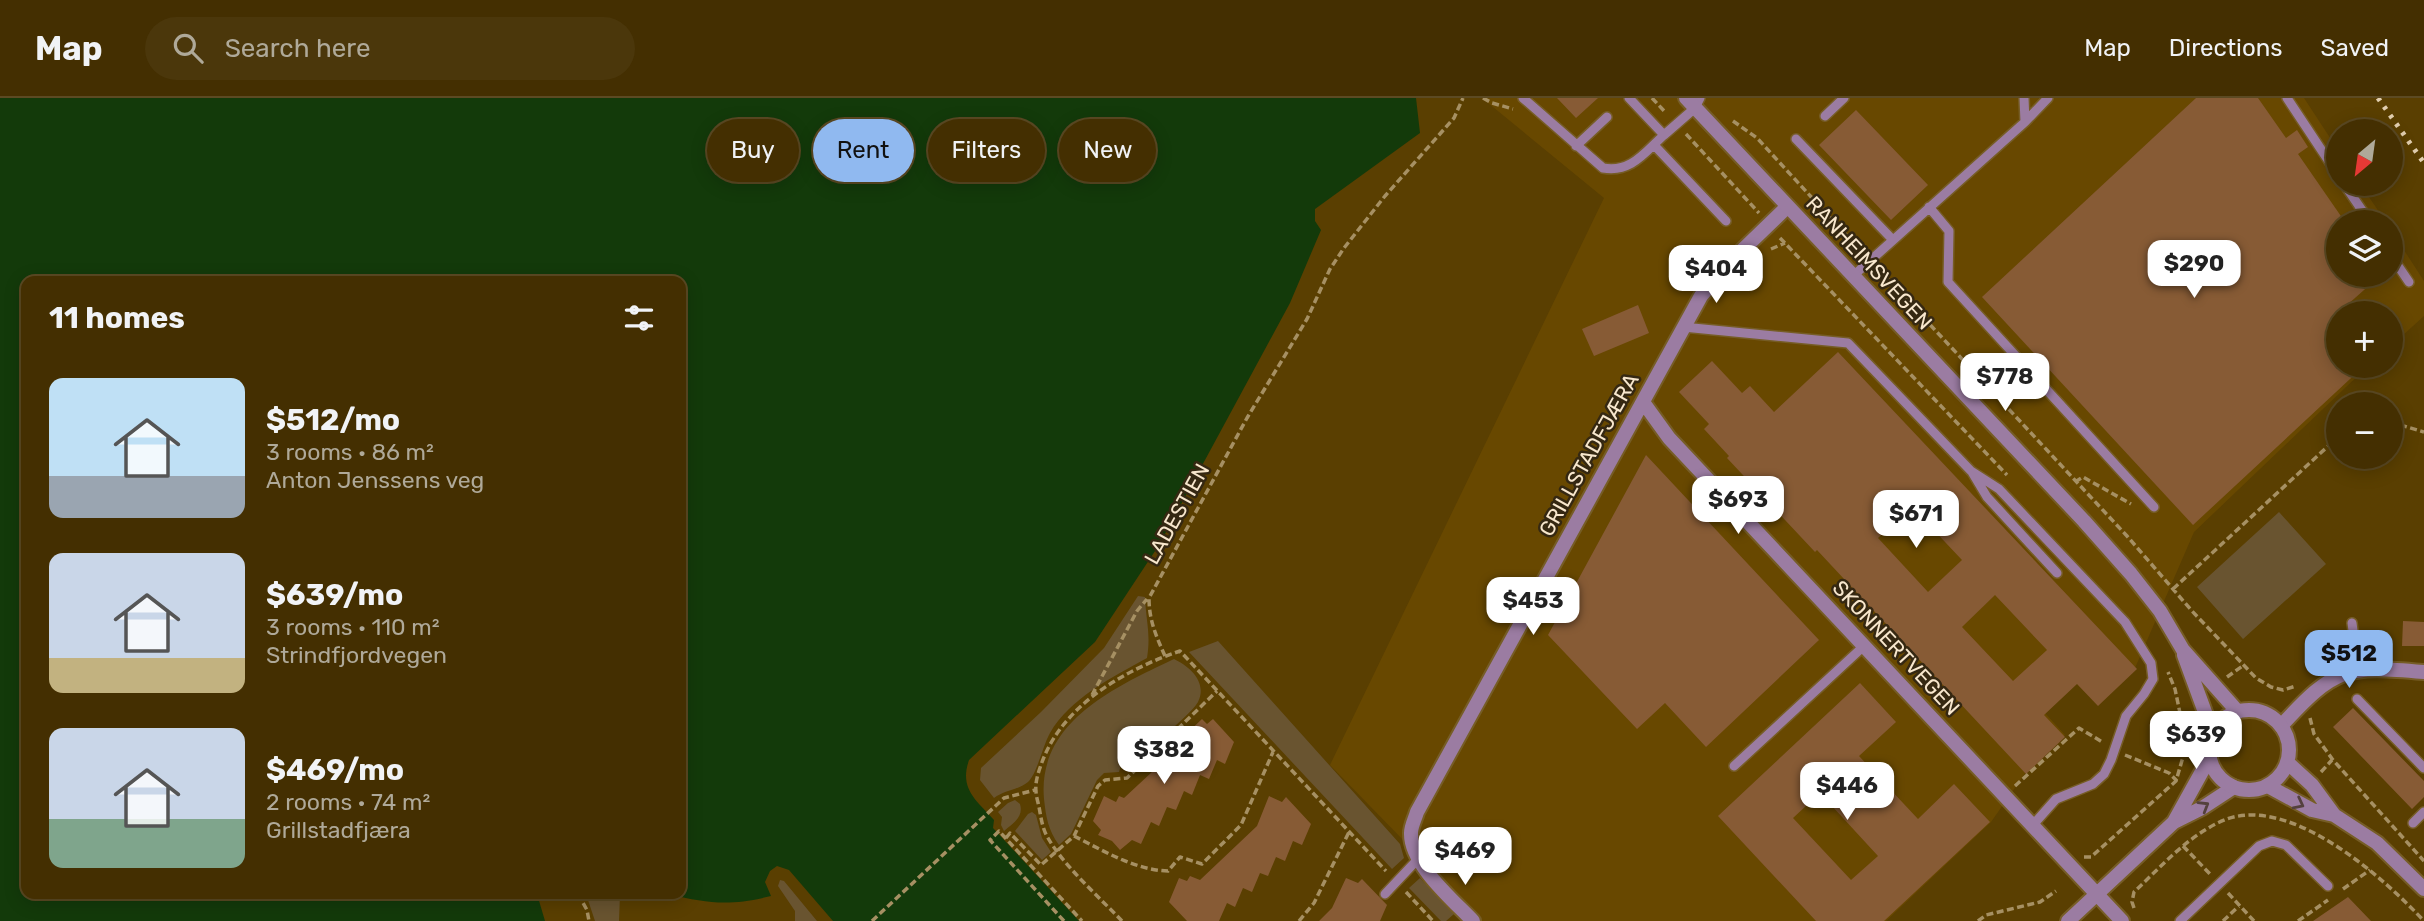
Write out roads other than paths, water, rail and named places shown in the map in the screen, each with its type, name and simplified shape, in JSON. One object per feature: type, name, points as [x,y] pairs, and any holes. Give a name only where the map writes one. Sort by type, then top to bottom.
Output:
[{"type":"street","name":"RANHEIMSVEGEN","points":[[1694,101],[1787,207],[2123,565],[2160,611],[2183,650],[2213,734]]},
{"type":"street","name":"GRILLSTADFJÆRA","points":[[1418,859],[1410,835],[1417,812],[1683,327],[1701,296],[1721,272],[1787,207]]},
{"type":"street","name":"SKONNERTVEGEN","points":[[1643,402],[1669,438],[2122,921]]},
{"type":"street","name":"RANHEIMSVEGEN","points":[[2183,650],[2238,712]]},
{"type":"street","points":[[2281,726],[2317,688],[2344,673],[2358,669],[2389,669],[2424,673]]},
{"type":"street","points":[[2174,822],[2210,757],[2213,734],[2223,720],[2238,712],[2262,712],[2273,717],[2281,726],[2289,744],[2288,763],[2280,776],[2268,786],[2245,790],[2234,787],[2218,775],[2210,757]]},
{"type":"street","points":[[2288,763],[2312,785],[2334,815]]},
{"type":"street","points":[[2268,786],[2312,810],[2334,815],[2377,843],[2424,889]]},
{"type":"street","points":[[2068,921],[2174,822],[2234,787]]},
{"type":"street","points":[[1418,859],[1469,920]]},
{"type":"lane","points":[[1522,98],[1603,168],[1615,170],[1628,167],[1654,145],[1677,124],[1694,101]]},
{"type":"lane","points":[[1629,98],[1664,135]]},
{"type":"lane","points":[[1825,116],[1843,98]]},
{"type":"lane","points":[[2024,98],[2025,122]]},
{"type":"lane","points":[[1853,276],[2025,122],[2048,98]]},
{"type":"lane","points":[[2287,98],[2326,157]]},
{"type":"lane","points":[[1576,146],[1607,117]]},
{"type":"lane","points":[[1796,139],[1892,239]]},
{"type":"lane","points":[[1654,145],[1726,221]]},
{"type":"lane","points":[[1929,207],[1949,231],[1948,282],[2154,507]]},
{"type":"lane","points":[[2403,273],[2409,282]]},
{"type":"lane","points":[[1683,327],[1848,343],[1971,471],[1987,497],[2057,573]]},
{"type":"lane","points":[[1971,471],[1999,489],[2098,593],[2125,622],[2151,663],[2153,679],[2126,716],[2104,774],[2094,784],[2056,799],[2034,825]]},
{"type":"lane","points":[[2352,623],[2358,669]]},
{"type":"lane","points":[[1734,766],[1865,645]]},
{"type":"lane","points":[[2357,699],[2424,768]]},
{"type":"lane","points":[[2413,823],[2424,812]]},
{"type":"lane","points":[[2179,921],[2259,846],[2272,841],[2286,845],[2328,886]]},
{"type":"lane","points":[[1385,894],[1418,859]]},
{"type":"railway","points":[[2378,98],[2424,163]]}]
